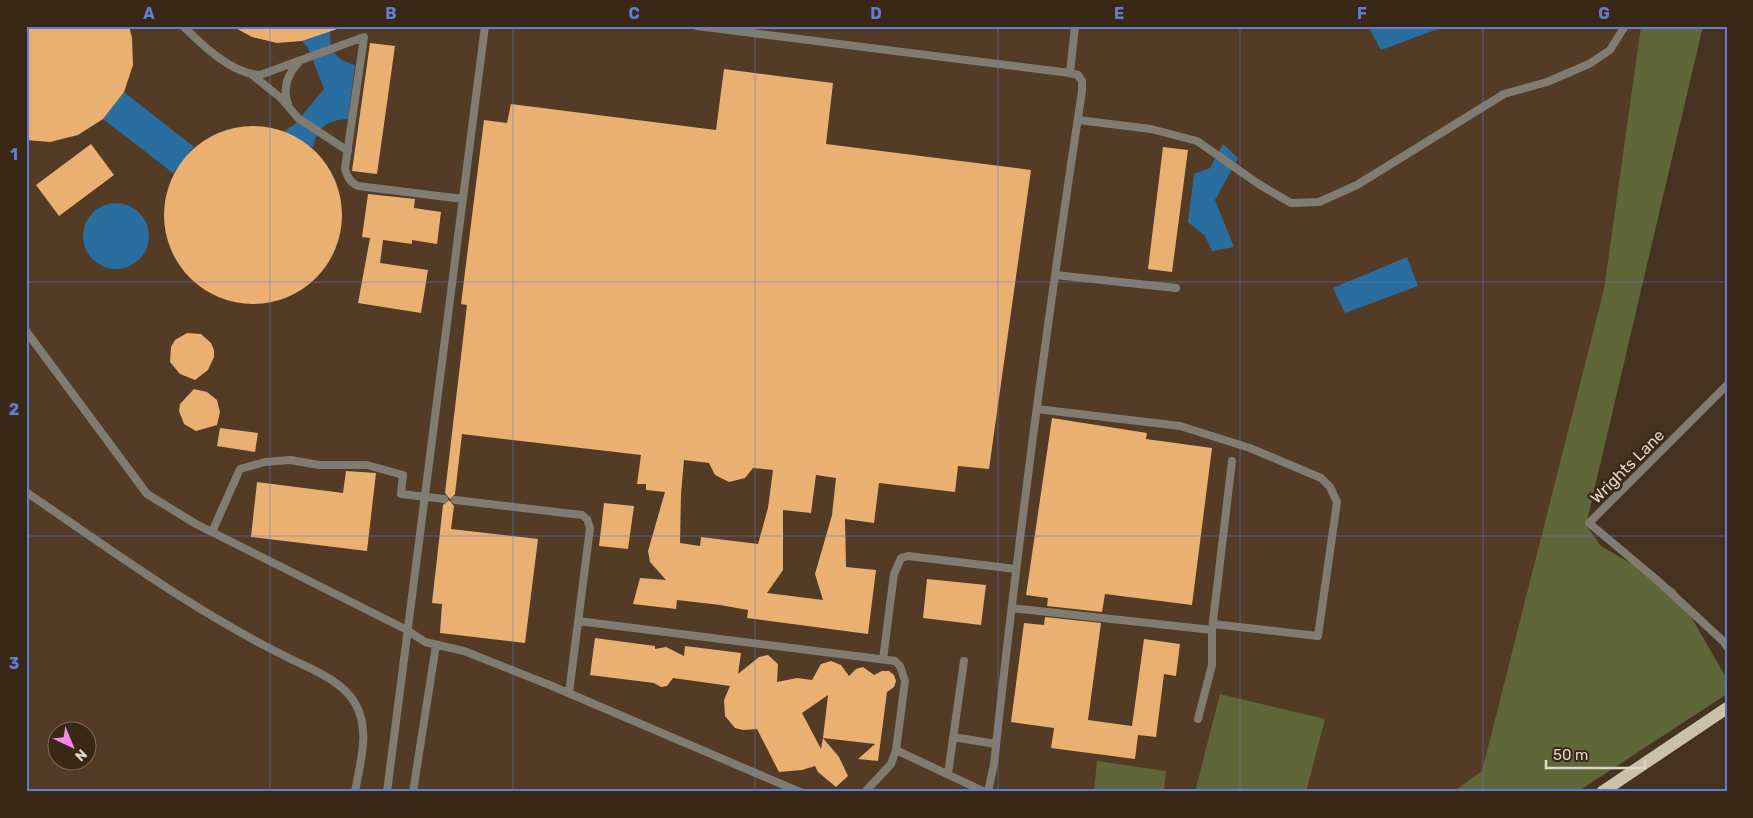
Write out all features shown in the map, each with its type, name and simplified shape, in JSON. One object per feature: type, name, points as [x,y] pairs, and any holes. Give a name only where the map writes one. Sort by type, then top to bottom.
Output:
[{"type":"main road","points":[[1602,792],[1727,708]]},
{"type":"lane","points":[[183,26],[230,64],[251,74],[290,108],[298,118],[348,151]]},
{"type":"lane","points":[[387,792],[485,26]]},
{"type":"lane","points":[[697,26],[1070,73],[1078,75],[1082,81],[1016,569],[996,744],[987,792],[896,750]]},
{"type":"lane","points":[[1070,73],[1075,26]]},
{"type":"lane","points":[[1078,120],[1151,130],[1197,141],[1235,166],[1260,186],[1291,203],[1319,202],[1357,185],[1504,94],[1547,82],[1589,64],[1610,50],[1625,26]]},
{"type":"lane","points":[[251,74],[260,74],[364,37],[346,176],[358,186],[463,199]]},
{"type":"lane","points":[[290,108],[284,95],[288,77],[306,58]]},
{"type":"lane","points":[[1055,275],[1176,288]]},
{"type":"lane","points":[[26,331],[147,494],[212,532],[408,630],[425,642],[464,651],[569,693],[800,792]]},
{"type":"lane","name":"Wrights Lane","points":[[1726,643],[1657,580],[1589,523],[1727,385]]},
{"type":"lane","points":[[1012,608],[1318,636],[1337,502],[1330,487],[1321,478],[1297,466],[1180,426],[1037,409]]},
{"type":"lane","points":[[212,532],[240,469],[265,462],[290,460],[319,465],[367,465],[403,475],[400,494],[444,499]]},
{"type":"lane","points":[[1198,719],[1212,665],[1212,627],[1232,461]]},
{"type":"lane","points":[[26,492],[178,596],[256,642],[331,679],[344,690],[354,702],[364,728],[364,740],[355,792]]},
{"type":"lane","points":[[455,500],[582,515],[587,519],[590,528],[569,693]]},
{"type":"lane","points":[[883,659],[894,574],[901,558],[908,556],[1016,569]]},
{"type":"lane","points":[[578,621],[895,661],[900,666],[905,681],[896,750],[891,764],[864,792]]},
{"type":"lane","points":[[413,792],[436,645]]},
{"type":"lane","points":[[948,774],[964,661]]},
{"type":"lane","points":[[953,737],[996,744]]},
{"type":"shaded area","points":[[26,26],[1641,26],[1604,289],[1478,792],[26,792]]},
{"type":"green space","points":[[1641,26],[1703,26],[1586,525],[1601,546],[1675,589],[1727,679],[1727,694],[1577,792],[1453,792],[1482,771],[1604,289]]},
{"type":"green space","points":[[1220,694],[1325,719],[1306,792],[1195,792]]},
{"type":"green space","points":[[1097,761],[1166,771],[1164,792],[1094,792]]},
{"type":"water","points":[[1368,26],[1446,26],[1381,50]]},
{"type":"water","points":[[330,30],[332,49],[338,57],[355,65],[348,119],[334,121],[324,126],[317,135],[313,148],[284,131],[295,124],[324,89],[308,48],[302,41]]},
{"type":"water","points":[[124,92],[194,147],[173,173],[103,119]]},
{"type":"water","points":[[1223,144],[1238,158],[1215,200],[1234,247],[1212,251],[1205,236],[1188,222],[1194,174],[1210,168]]},
{"type":"water","points":[[109,203],[123,203],[135,208],[144,217],[149,229],[147,249],[140,260],[123,269],[109,269],[97,264],[88,255],[83,243],[83,229],[88,217],[97,208]]},
{"type":"water","points":[[1407,257],[1418,286],[1345,313],[1333,288]]},
{"type":"building","points":[[26,26],[129,26],[132,38],[133,65],[124,92],[103,119],[78,135],[50,142],[26,140]]},
{"type":"building","points":[[232,26],[340,26],[340,28],[302,41],[277,43],[252,37]]},
{"type":"building","points":[[370,43],[395,46],[377,174],[352,171]]},
{"type":"building","points":[[724,69],[833,83],[826,144],[1031,170],[989,469],[958,466],[955,492],[879,483],[874,523],[845,519],[846,567],[876,570],[868,634],[747,618],[748,610],[720,605],[677,600],[676,609],[633,604],[640,578],[666,580],[650,562],[648,551],[665,492],[646,490],[646,484],[637,484],[641,455],[462,434],[455,494],[450,499],[445,493],[467,305],[461,304],[484,120],[507,123],[511,104],[716,130]],"holes":[[[684,460],[709,463],[715,475],[729,482],[745,478],[753,468],[773,470],[768,508],[758,544],[701,537],[700,546],[680,543]],[[816,475],[836,478],[832,515],[815,574],[823,600],[767,593],[783,570],[783,510],[811,513]]]},
{"type":"building","points":[[244,126],[262,126],[295,136],[310,146],[322,158],[332,173],[338,189],[342,215],[338,241],[332,257],[322,272],[310,284],[295,294],[279,300],[262,304],[244,304],[211,294],[196,284],[184,272],[174,257],[168,241],[164,224],[164,206],[174,173],[184,158],[196,146],[211,136],[227,130]]},
{"type":"building","points":[[91,144],[114,175],[59,216],[36,185]]},
{"type":"building","points":[[1163,147],[1188,150],[1172,272],[1148,269]]},
{"type":"building","points":[[368,194],[415,199],[414,208],[441,212],[437,244],[412,240],[412,244],[383,240],[380,263],[428,270],[421,313],[358,303],[370,238],[362,237]]},
{"type":"building","points":[[187,333],[201,334],[211,343],[214,350],[214,357],[208,370],[195,380],[180,374],[170,362],[171,347],[175,340]]},
{"type":"building","points":[[194,389],[207,392],[217,400],[220,412],[217,425],[196,431],[184,424],[179,411],[180,404]]},
{"type":"building","points":[[1052,418],[1147,433],[1146,439],[1212,448],[1192,605],[1105,594],[1102,612],[1047,606],[1048,598],[1026,595]]},
{"type":"building","points":[[220,428],[258,433],[255,452],[217,446]]},
{"type":"building","points":[[346,471],[376,473],[367,551],[251,537],[257,482],[343,493]]},
{"type":"building","points":[[449,500],[454,506],[451,529],[538,539],[525,643],[440,633],[442,604],[432,603],[443,505]]},
{"type":"building","points":[[604,503],[634,506],[628,549],[599,546]]},
{"type":"building","points":[[927,579],[986,585],[981,625],[923,618]]},
{"type":"building","points":[[1045,617],[1101,623],[1088,720],[1132,726],[1144,639],[1180,644],[1176,676],[1164,674],[1156,737],[1138,735],[1135,759],[1051,748],[1054,728],[1011,722],[1024,623],[1044,625]]},
{"type":"building","points":[[595,638],[655,646],[655,649],[666,647],[684,656],[685,646],[741,653],[738,674],[759,657],[768,655],[778,664],[777,682],[797,678],[812,680],[821,664],[831,661],[841,665],[849,676],[856,669],[863,667],[874,675],[882,671],[889,671],[894,675],[896,681],[894,687],[887,692],[878,761],[858,759],[875,744],[823,738],[839,757],[848,776],[836,787],[818,772],[815,766],[802,770],[779,772],[757,729],[743,730],[735,728],[725,716],[724,700],[730,686],[673,678],[667,686],[661,687],[654,683],[590,675]],"holes":[[[828,695],[823,738],[821,749],[802,713]]]}]
